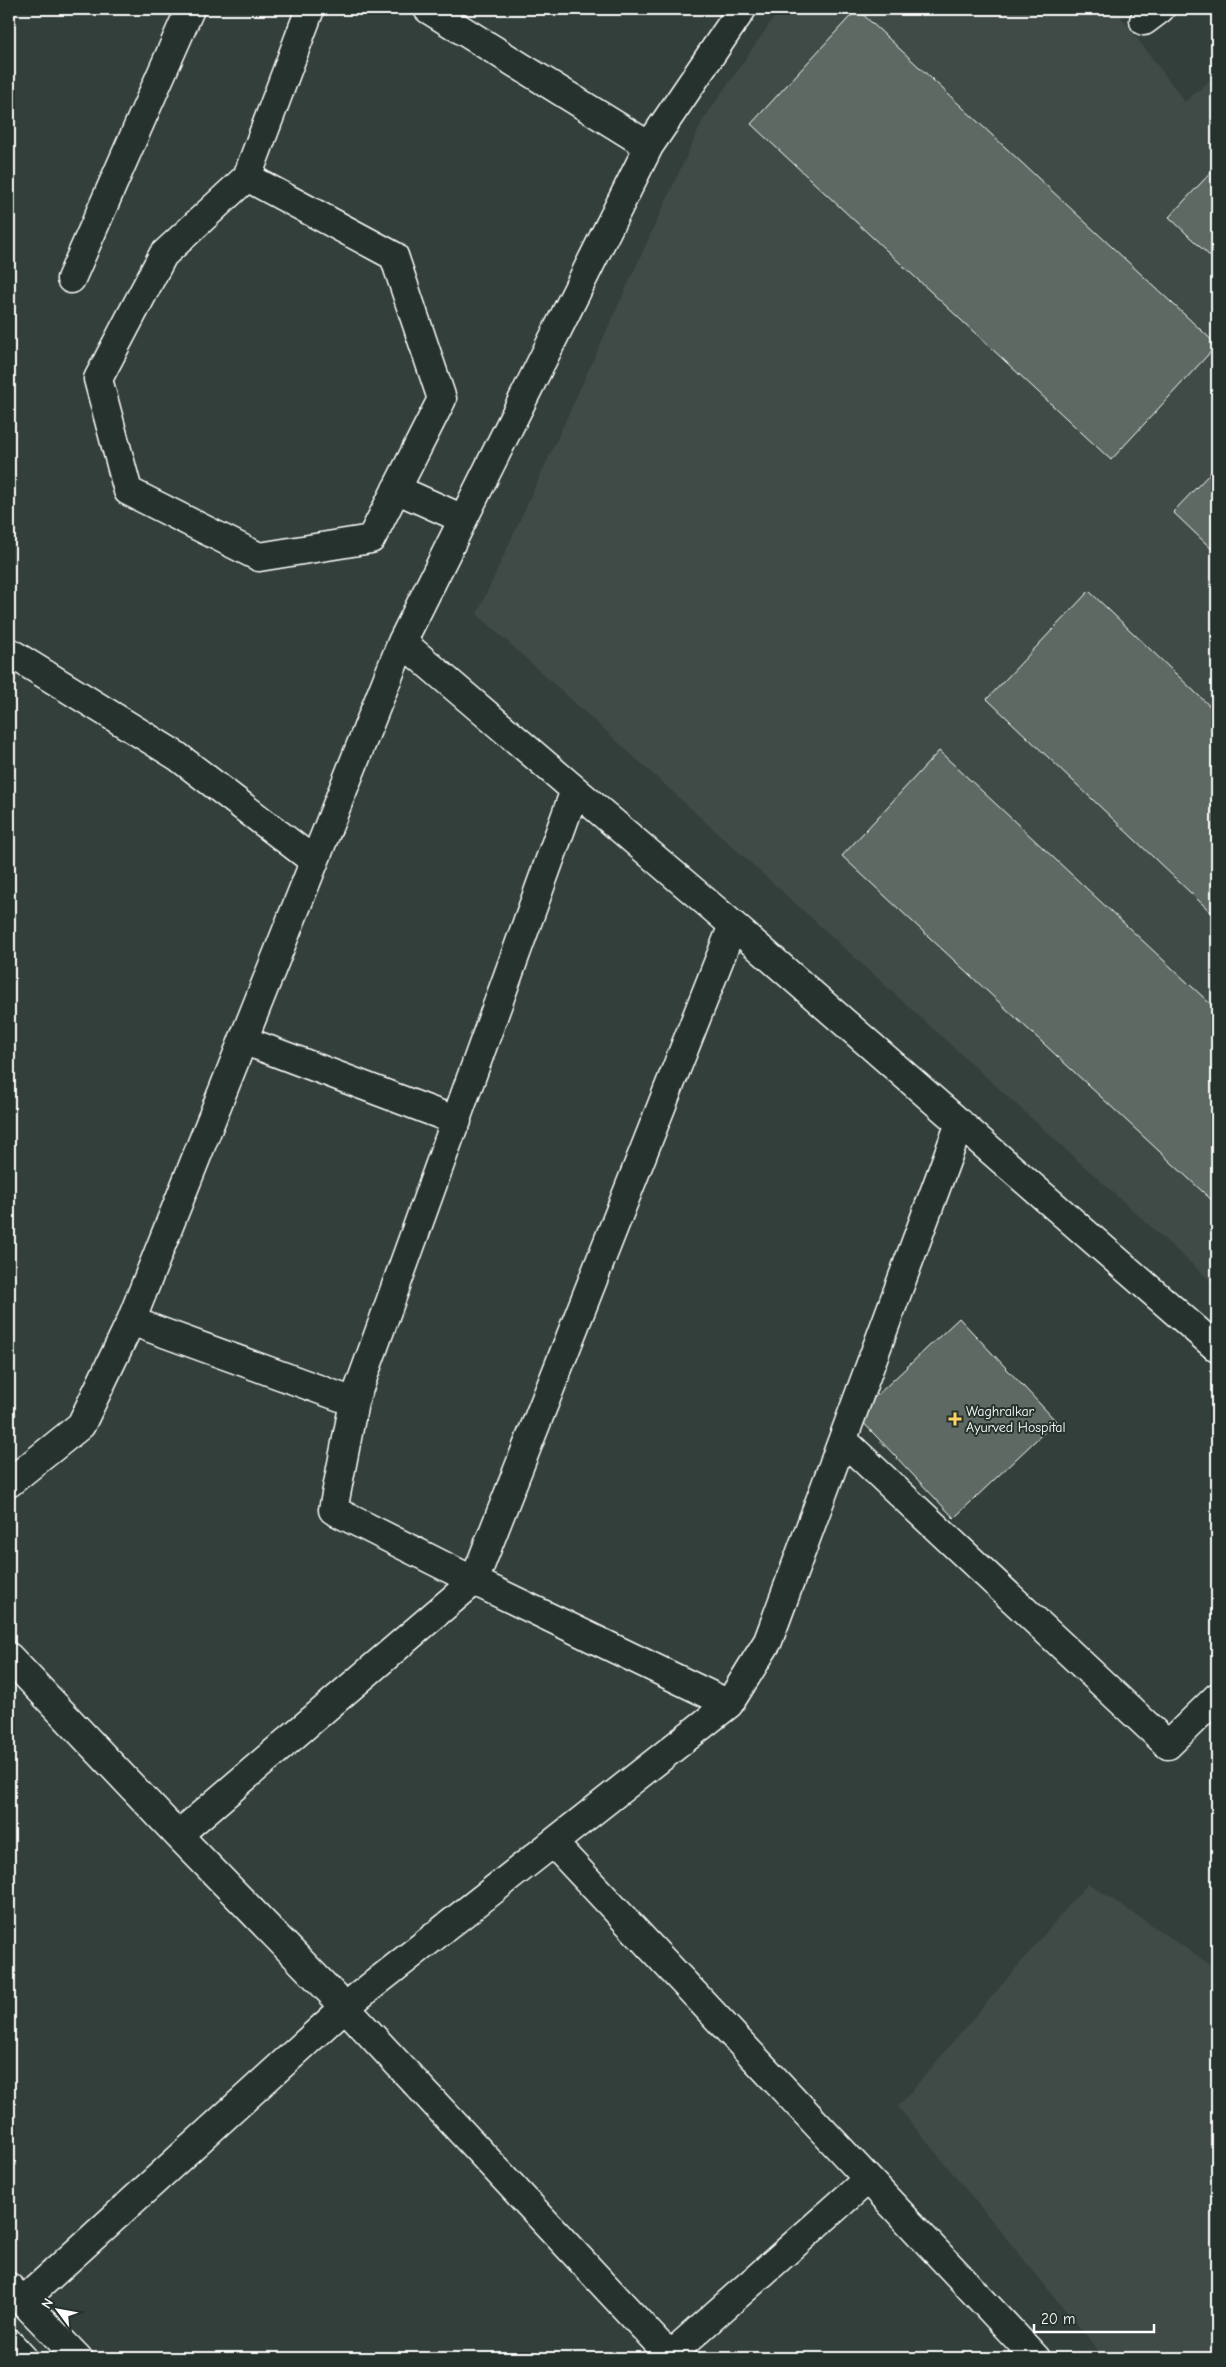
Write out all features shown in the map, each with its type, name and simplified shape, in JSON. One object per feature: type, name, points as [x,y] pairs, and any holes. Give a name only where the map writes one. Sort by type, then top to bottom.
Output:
[{"type":"main road","points":[[71,279],[190,9]]},
{"type":"main road","points":[[246,177],[394,256],[442,399],[372,538],[259,557],[128,491],[98,379],[163,255],[246,177],[310,9]]},
{"type":"main road","points":[[428,9],[649,146]]},
{"type":"main road","points":[[9,1483],[81,1425],[131,1321],[402,642],[649,146],[742,9]]},
{"type":"main road","points":[[396,489],[463,519]]},
{"type":"main road","points":[[402,642],[733,925],[1217,1348]]},
{"type":"main road","points":[[9,652],[177,756],[314,861]]},
{"type":"main road","points":[[575,790],[354,1402],[333,1510],[474,1581],[729,1704]]},
{"type":"main road","points":[[178,1835],[474,1581],[733,925]]},
{"type":"main road","points":[[243,1040],[457,1121]]},
{"type":"main road","points":[[78,2358],[16,2294],[345,2007],[729,1704],[768,1641],[960,1123]]},
{"type":"main road","points":[[131,1321],[354,1402]]},
{"type":"main road","points":[[843,1440],[1168,1745],[1217,1697]]},
{"type":"main road","points":[[9,1657],[345,2007],[671,2357],[868,2179]]},
{"type":"main road","points":[[553,1843],[1036,2358]]},
{"type":"main road","points":[[9,2343],[23,2358]]},
{"type":"shaded area","points":[[780,9],[1115,9],[1185,102],[1217,74],[1217,1287],[477,614],[703,120]]},
{"type":"shaded area","points":[[1088,1883],[1217,1969],[1217,2358],[1105,2358],[898,2107]]},
{"type":"building","points":[[857,9],[1217,345],[1111,460],[751,124]]},
{"type":"building","points":[[1217,166],[1217,263],[1169,217]]},
{"type":"building","points":[[1217,466],[1217,554],[1173,512]]},
{"type":"building","points":[[1089,591],[1217,713],[1217,918],[987,699]]},
{"type":"building","points":[[939,751],[1217,1010],[1217,1205],[842,856]]},
{"type":"building","points":[[959,1318],[1056,1421],[954,1518],[856,1415]]},
{"type":"place","name":"Waghralkar Ayurved Hospital","points":[[955,1419]]}]
